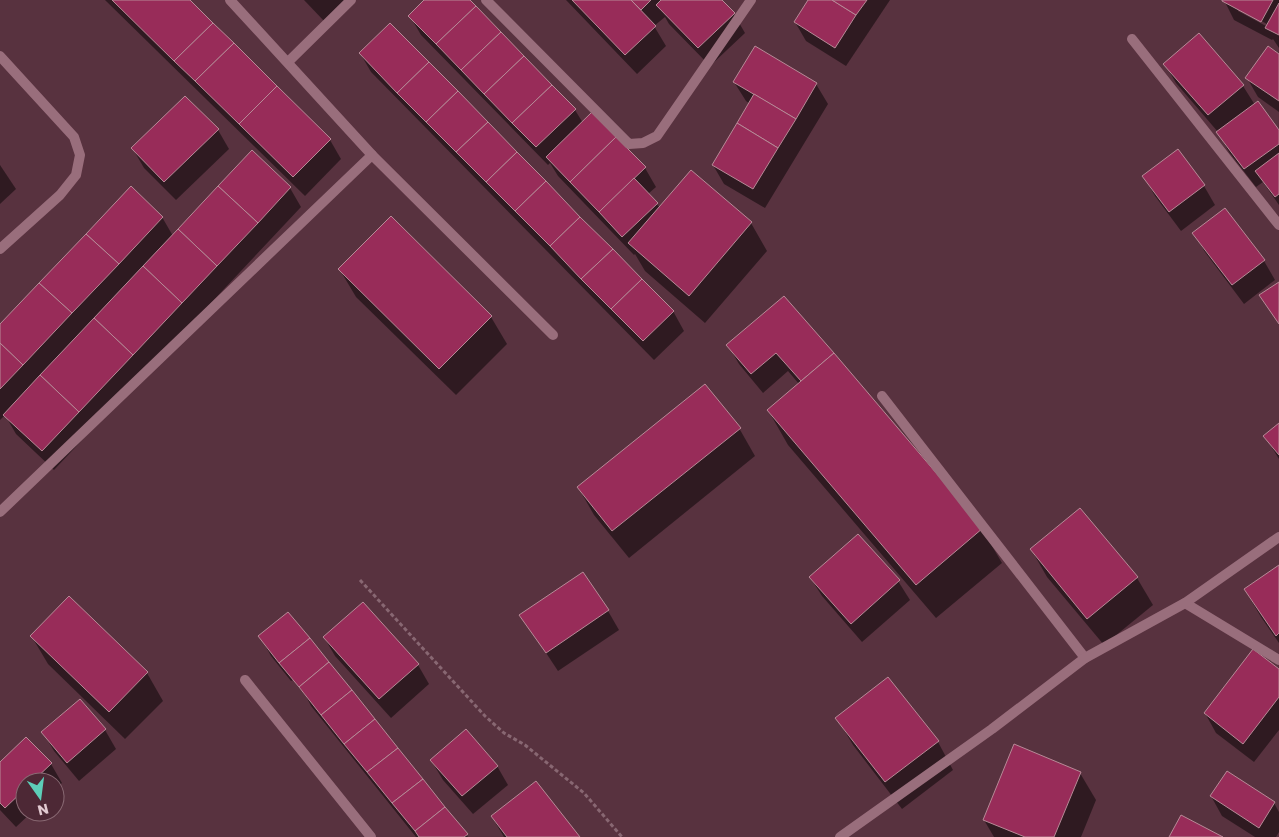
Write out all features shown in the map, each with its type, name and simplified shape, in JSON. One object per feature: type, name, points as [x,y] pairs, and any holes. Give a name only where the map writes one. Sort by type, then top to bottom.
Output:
[{"type":"street","points":[[230,0],[372,155],[554,335]]},
{"type":"street","points":[[288,62],[351,0]]},
{"type":"street","points":[[486,0],[629,144],[643,143],[657,136],[750,0]]},
{"type":"street","points":[[1132,39],[1279,225]]},
{"type":"street","points":[[0,56],[74,137],[80,155],[76,175],[60,194],[0,249]]},
{"type":"street","points":[[0,512],[372,155]]},
{"type":"street","points":[[882,396],[1085,658]]},
{"type":"street","points":[[840,837],[992,729],[1085,658],[1185,603],[1279,537]]},
{"type":"street","points":[[1185,603],[1279,660]]},
{"type":"street","points":[[245,680],[371,837]]},
{"type":"path","points":[[360,580],[485,716],[504,734],[525,745],[584,793],[622,837]]},
{"type":"building","points":[[112,0],[190,0],[213,23],[174,61]]},
{"type":"building","points":[[424,0],[470,0],[476,6],[436,44],[408,16]]},
{"type":"building","points":[[572,0],[631,0],[656,26],[625,55]]},
{"type":"building","points":[[631,0],[651,0],[641,10]]},
{"type":"building","points":[[661,0],[722,0],[735,13],[698,48],[656,5]]},
{"type":"building","points":[[808,0],[832,0],[856,15],[835,48],[794,22]]},
{"type":"building","points":[[832,0],[867,0],[856,15]]},
{"type":"building","points":[[1222,0],[1273,0],[1261,22]]},
{"type":"building","points":[[1279,3],[1279,35],[1265,28]]},
{"type":"building","points":[[476,6],[501,32],[461,70],[436,44]]},
{"type":"building","points":[[213,23],[234,43],[195,81],[174,61]]},
{"type":"building","points":[[390,23],[429,62],[397,93],[359,53]]},
{"type":"building","points":[[501,32],[524,56],[484,94],[461,70]]},
{"type":"building","points":[[1199,33],[1244,85],[1208,115],[1163,64]]},
{"type":"building","points":[[234,43],[277,86],[239,124],[195,81]]},
{"type":"building","points":[[755,46],[817,83],[796,119],[733,82]]},
{"type":"building","points":[[1268,46],[1279,54],[1279,101],[1245,78]]},
{"type":"building","points":[[524,56],[552,85],[512,123],[484,94]]},
{"type":"building","points":[[429,62],[458,91],[426,122],[397,93]]},
{"type":"building","points":[[552,85],[576,109],[536,147],[512,123]]},
{"type":"building","points":[[277,86],[331,139],[293,177],[239,124]]},
{"type":"building","points":[[458,91],[488,122],[456,152],[426,122]]},
{"type":"building","points":[[754,94],[796,119],[778,148],[737,123]]},
{"type":"building","points":[[185,96],[219,129],[164,182],[131,148]]},
{"type":"building","points":[[1258,101],[1279,130],[1279,144],[1244,169],[1216,132]]},
{"type":"building","points":[[592,112],[616,137],[570,182],[546,157]]},
{"type":"building","points":[[488,122],[517,152],[486,182],[456,152]]},
{"type":"building","points":[[737,123],[778,148],[753,189],[712,165]]},
{"type":"building","points":[[616,137],[646,167],[599,212],[570,182]]},
{"type":"building","points":[[1178,149],[1205,185],[1169,212],[1142,176]]},
{"type":"building","points":[[252,150],[291,187],[258,223],[218,186]]},
{"type":"building","points":[[517,152],[546,181],[515,211],[486,182]]},
{"type":"building","points":[[1279,153],[1279,194],[1275,197],[1255,171]]},
{"type":"building","points":[[691,170],[752,222],[689,296],[628,243]]},
{"type":"building","points":[[634,178],[658,203],[622,237],[599,212]]},
{"type":"building","points":[[546,181],[580,217],[550,246],[515,211]]},
{"type":"building","points":[[131,186],[163,217],[119,264],[86,234]]},
{"type":"building","points":[[218,186],[258,223],[217,266],[178,229]]},
{"type":"building","points":[[1225,208],[1265,260],[1232,285],[1192,233]]},
{"type":"building","points":[[391,216],[492,316],[439,369],[338,269]]},
{"type":"building","points":[[580,217],[613,249],[581,279],[550,246]]},
{"type":"building","points":[[178,229],[217,266],[182,303],[143,266]]},
{"type":"building","points":[[86,234],[119,264],[72,313],[39,283]]},
{"type":"building","points":[[613,249],[642,279],[611,309],[581,279]]},
{"type":"building","points":[[143,266],[182,303],[133,355],[94,318]]},
{"type":"building","points":[[642,279],[674,311],[643,341],[611,309]]},
{"type":"building","points":[[1279,282],[1279,324],[1259,295]]},
{"type":"building","points":[[39,283],[72,313],[23,365],[0,343],[0,324]]},
{"type":"building","points":[[784,296],[834,353],[801,381],[776,353],[751,374],[726,345]]},
{"type":"building","points":[[94,318],[133,355],[79,412],[40,375]]},
{"type":"building","points":[[0,343],[23,365],[0,389]]},
{"type":"building","points":[[834,353],[983,528],[916,585],[767,410]]},
{"type":"building","points":[[40,375],[79,412],[42,451],[3,415]]},
{"type":"building","points":[[705,384],[741,428],[612,531],[577,487]]},
{"type":"building","points":[[1279,423],[1279,455],[1263,436]]},
{"type":"building","points":[[1080,508],[1138,577],[1087,619],[1030,549]]},
{"type":"building","points":[[858,534],[900,580],[851,624],[809,577]]},
{"type":"building","points":[[1279,565],[1279,633],[1276,636],[1244,589]]},
{"type":"building","points":[[583,572],[609,610],[546,653],[519,615]]},
{"type":"building","points":[[69,596],[148,672],[109,712],[30,636]]},
{"type":"building","points":[[363,602],[419,664],[379,699],[323,637]]},
{"type":"building","points":[[288,612],[310,638],[279,663],[258,636]]},
{"type":"building","points":[[310,638],[329,662],[299,687],[279,663]]},
{"type":"building","points":[[1253,649],[1279,669],[1279,697],[1243,744],[1204,713]]},
{"type":"building","points":[[329,662],[352,690],[321,715],[299,687]]},
{"type":"building","points":[[888,677],[939,741],[885,782],[835,718]]},
{"type":"building","points":[[352,690],[375,719],[344,744],[321,715]]},
{"type":"building","points":[[80,699],[106,729],[67,763],[41,732]]},
{"type":"building","points":[[375,719],[398,748],[367,772],[344,744]]},
{"type":"building","points":[[466,729],[498,766],[462,796],[430,760]]},
{"type":"building","points":[[26,737],[52,763],[43,772],[15,772],[15,798],[5,808],[0,803],[0,762]]},
{"type":"building","points":[[1014,744],[1081,772],[1054,837],[1025,837],[983,820]]},
{"type":"building","points":[[398,748],[423,779],[392,803],[367,772]]},
{"type":"building","points":[[1227,771],[1275,802],[1259,828],[1210,796]]},
{"type":"building","points":[[423,779],[445,807],[415,831],[392,803]]},
{"type":"building","points":[[536,781],[580,837],[507,837],[491,816]]},
{"type":"building","points":[[445,807],[468,834],[464,837],[419,837],[415,831]]},
{"type":"building","points":[[1181,815],[1223,837],[1169,837]]}]
